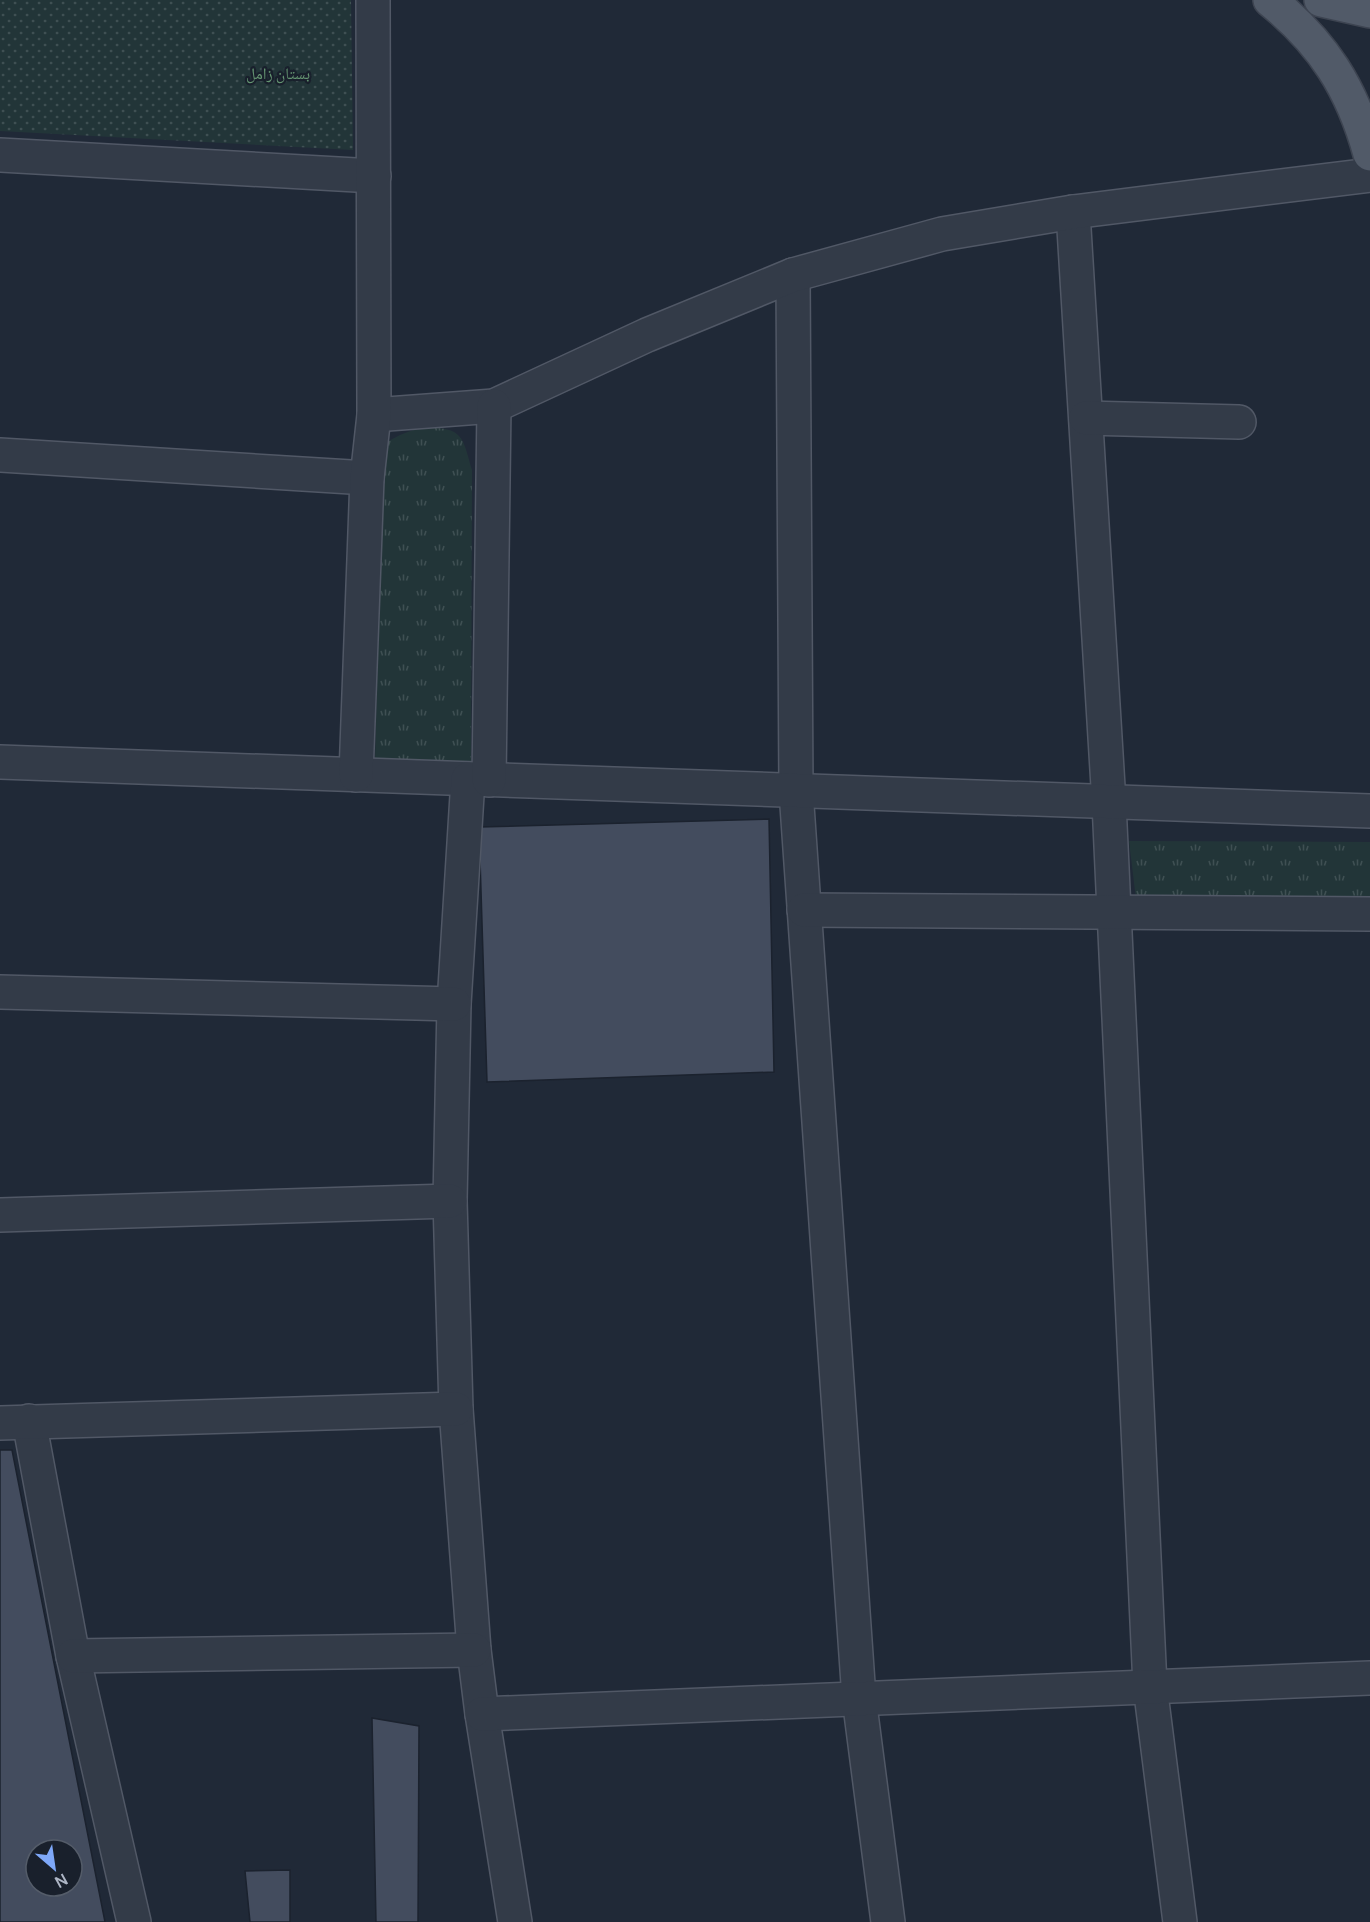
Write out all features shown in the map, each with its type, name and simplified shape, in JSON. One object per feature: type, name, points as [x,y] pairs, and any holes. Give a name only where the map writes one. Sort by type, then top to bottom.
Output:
[{"type":"main road","points":[[1270,0],[1302,28],[1333,66],[1347,90],[1364,130],[1370,154]]},
{"type":"main road","points":[[1322,0],[1370,11]]},
{"type":"street","points":[[356,775],[367,478],[374,415],[373,0]]},
{"type":"street","points":[[0,155],[374,176]]},
{"type":"street","points":[[374,415],[494,406],[646,335],[793,275],[942,234],[1073,212],[1370,175]]},
{"type":"street","points":[[1073,212],[1115,913],[1150,1686],[1180,1922]]},
{"type":"street","points":[[793,275],[796,791],[859,1698],[888,1922]]},
{"type":"street","points":[[494,406],[478,779],[454,1004],[450,1201],[456,1409],[474,1650],[515,1922]]},
{"type":"street","points":[[1086,418],[1239,422]]},
{"type":"street","points":[[0,455],[367,478]]},
{"type":"street","points":[[0,762],[1370,811]]},
{"type":"street","points":[[804,910],[1370,914]]},
{"type":"street","points":[[0,992],[454,1004]]},
{"type":"street","points":[[0,1215],[450,1201]]},
{"type":"street","points":[[134,1922],[73,1656],[14,1422],[456,1409]]},
{"type":"street","points":[[73,1656],[474,1650]]},
{"type":"street","points":[[482,1714],[1370,1678]]},
{"type":"green space","name":"بستان زامل","points":[[0,0],[351,0],[353,150],[0,131]]},
{"type":"green space","points":[[421,427],[445,429],[458,435],[466,448],[472,470],[471,764],[375,762],[383,444]]},
{"type":"green space","points":[[1129,841],[1370,842],[1370,904],[1137,907]]},
{"type":"building","points":[[769,819],[774,1072],[487,1082],[479,827]]},
{"type":"building","points":[[0,1450],[12,1450],[105,1922],[0,1922]]},
{"type":"building","points":[[372,1718],[419,1726],[418,1922],[376,1922]]},
{"type":"building","points":[[290,1870],[290,1922],[250,1922],[245,1871]]}]
